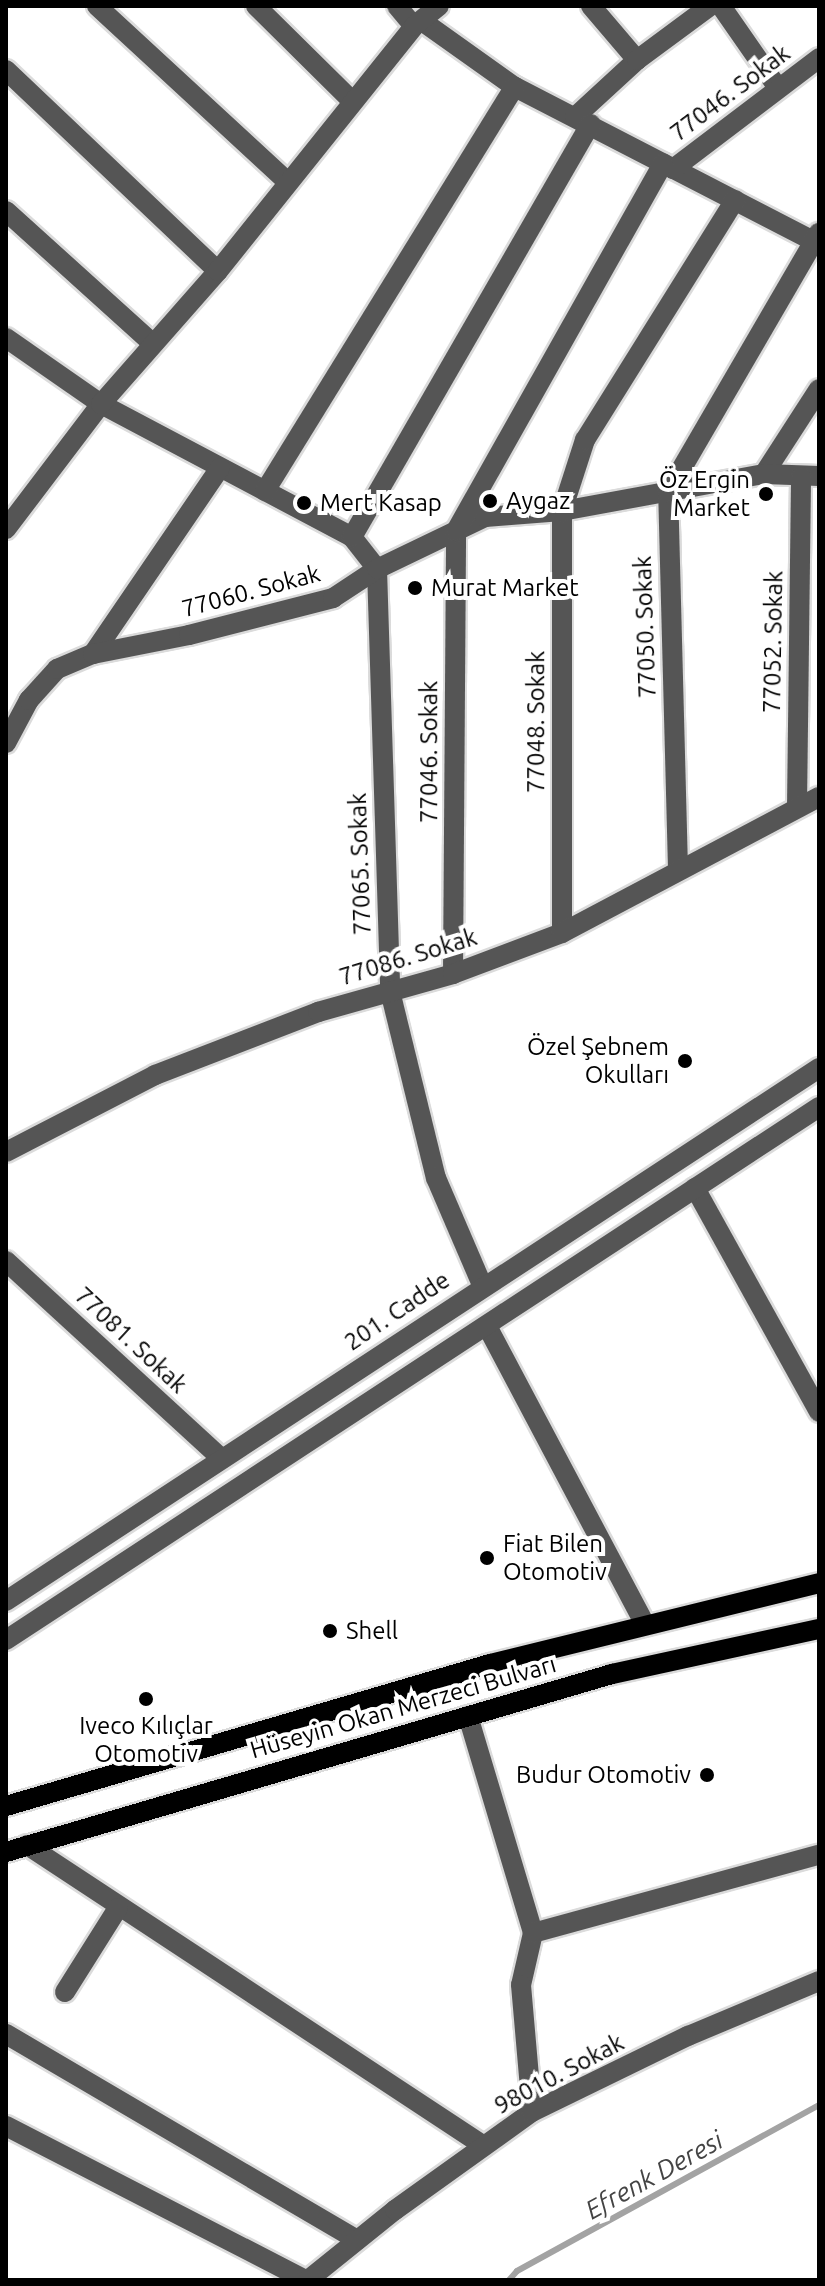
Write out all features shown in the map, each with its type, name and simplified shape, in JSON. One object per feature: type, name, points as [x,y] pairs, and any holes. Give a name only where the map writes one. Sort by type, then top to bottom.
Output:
[{"type":"main road","name":"Hüseyin Okan Merzeci Bulvarı","points":[[6,1806],[490,1664],[819,1583]]},
{"type":"main road","name":"Hüseyin Okan Merzeci Bulvarı","points":[[6,1852],[612,1674],[819,1629]]},
{"type":"street","points":[[97,6],[288,182]]},
{"type":"street","points":[[256,6],[352,101]]},
{"type":"street","points":[[397,6],[515,87],[817,239],[668,492]]},
{"type":"street","points":[[6,529],[101,404],[218,271],[352,101],[418,23],[439,6]]},
{"type":"street","points":[[591,6],[637,60]]},
{"type":"street","points":[[352,537],[582,120],[637,60],[710,6]]},
{"type":"street","points":[[721,6],[778,88]]},
{"type":"street","name":"77046. Sokak","points":[[668,166],[819,58]]},
{"type":"street","points":[[6,70],[218,271]]},
{"type":"street","points":[[265,491],[515,87]]},
{"type":"street","points":[[456,531],[668,166]]},
{"type":"street","name":"77048. Sokak","points":[[562,933],[562,511],[585,440],[735,200]]},
{"type":"street","points":[[6,211],[153,344]]},
{"type":"street","points":[[6,339],[101,404],[352,537],[377,569]]},
{"type":"street","points":[[764,474],[819,389]]},
{"type":"street","points":[[93,654],[220,468]]},
{"type":"street","name":"77060. Sokak","points":[[6,743],[29,700],[57,669],[93,654],[189,635],[333,598],[377,569],[485,517],[562,511],[764,474],[810,476]]},
{"type":"street","name":"77052. Sokak","points":[[797,807],[810,476]]},
{"type":"street","name":"77050. Sokak","points":[[668,492],[678,869]]},
{"type":"street","name":"77046. Sokak","points":[[453,974],[456,531]]},
{"type":"street","name":"77065. Sokak","points":[[377,569],[390,991],[436,1178],[482,1285]]},
{"type":"street","name":"77086. Sokak","points":[[6,1152],[155,1075],[318,1012],[453,974],[562,933],[819,797]]},
{"type":"street","name":"201. Cadde","points":[[6,1601],[482,1285],[819,1068]]},
{"type":"street","points":[[6,1640],[819,1107]]},
{"type":"street","points":[[695,1188],[819,1412]]},
{"type":"street","name":"77081. Sokak","points":[[6,1261],[221,1458]]},
{"type":"street","points":[[487,1326],[645,1625]]},
{"type":"street","points":[[468,1716],[533,1933],[521,1985],[532,2112]]},
{"type":"street","points":[[27,1845],[118,1908],[484,2146]]},
{"type":"street","points":[[533,1933],[819,1855]]},
{"type":"street","points":[[65,1992],[118,1908]]},
{"type":"street","name":"98010. Sokak","points":[[307,2280],[532,2112],[688,2036],[819,1981]]},
{"type":"street","points":[[6,2034],[357,2240]]},
{"type":"street","points":[[6,2126],[307,2280]]},
{"type":"waterway","name":"Efrenk Deresi","points":[[509,2280],[517,2271],[819,2105]]},
{"type":"place","name":"Öz Ergin Market","points":[[766,494]]},
{"type":"place","name":"Aygaz","points":[[490,501]]},
{"type":"place","name":"Mert Kasap","points":[[304,503]]},
{"type":"place","name":"Murat Market","points":[[415,588]]},
{"type":"place","name":"Özel Şebnem Okulları","points":[[685,1061]]},
{"type":"place","name":"Fiat Bilen Otomotiv","points":[[487,1558]]},
{"type":"place","name":"Shell","points":[[330,1631]]},
{"type":"place","name":"Iveco Kılıçlar Otomotiv","points":[[146,1699]]},
{"type":"place","name":"Budur Otomotiv","points":[[707,1775]]}]
